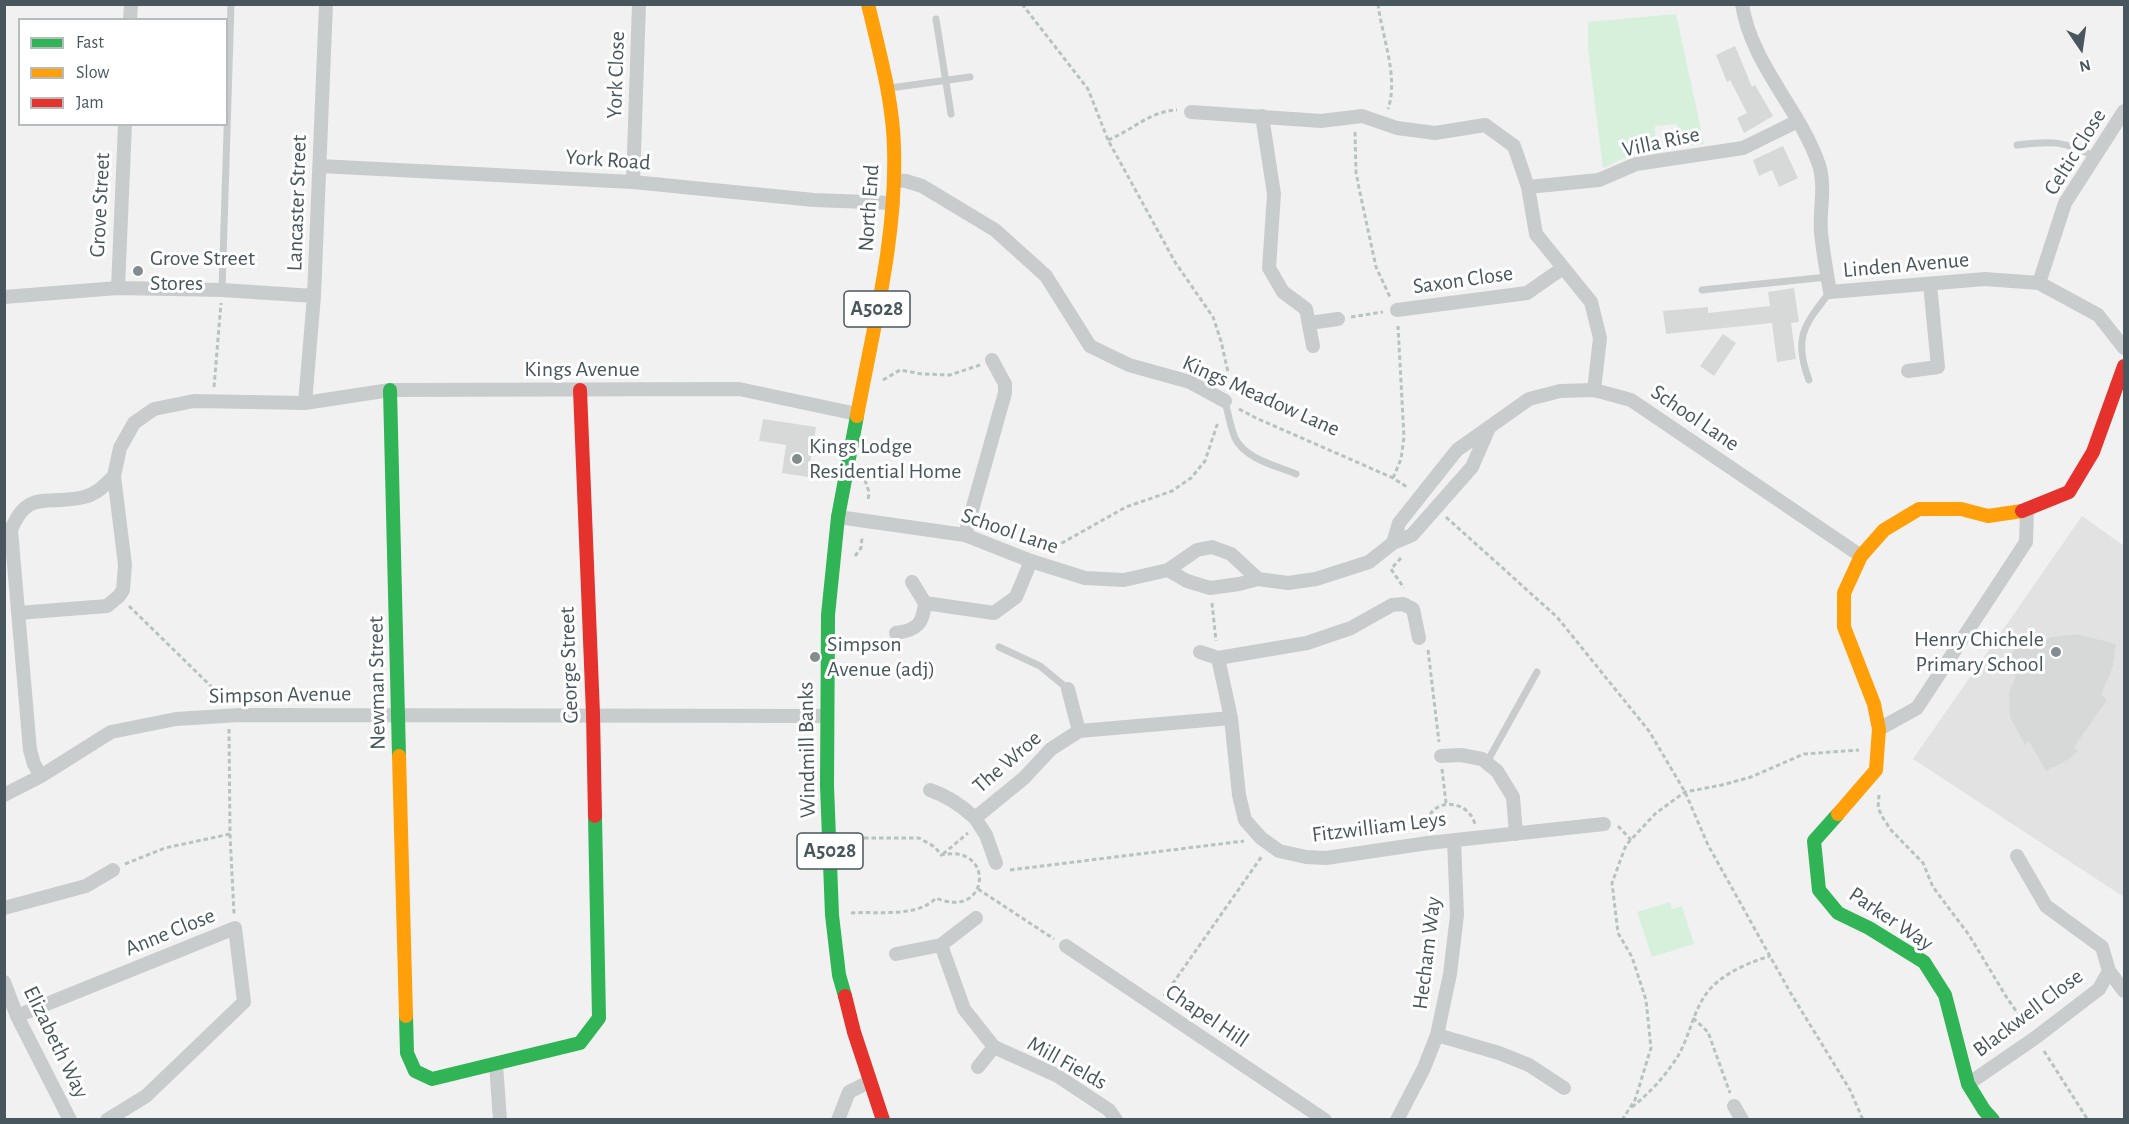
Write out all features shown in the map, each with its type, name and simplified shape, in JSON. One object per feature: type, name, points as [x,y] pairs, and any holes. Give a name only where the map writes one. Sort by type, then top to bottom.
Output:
[{"type":"street","name":"Lancaster Street","points":[[305,403],[314,296],[326,4]]},
{"type":"street","name":"York Close","points":[[633,182],[639,4]]},
{"type":"street","name":"North End","points":[[857,414],[888,255],[894,180],[894,146],[887,88],[868,4]]},
{"type":"street","name":"Linden Avenue","points":[[1742,4],[1754,46],[1798,121],[1820,168],[1821,232],[1830,292],[1985,279],[2038,283],[2098,315],[2124,348]]},
{"type":"street","name":"Celtic Close","points":[[2038,283],[2065,203],[2124,111]]},
{"type":"street","points":[[1191,112],[1321,121],[1362,116],[1397,128],[1435,133],[1485,125],[1514,146],[1528,187],[1536,234],[1591,302],[1600,338],[1594,390]]},
{"type":"street","points":[[1262,116],[1274,194],[1269,268],[1283,292],[1306,309],[1313,346]]},
{"type":"street","name":"Villa Rise","points":[[1528,187],[1599,180],[1636,164],[1743,148],[1798,121]]},
{"type":"street","name":"Grove Street","points":[[118,288],[125,126]]},
{"type":"street","name":"York Road","points":[[320,166],[633,182],[814,200],[892,203]]},
{"type":"street","name":"Kings Meadow Lane","points":[[894,180],[922,186],[995,230],[1046,276],[1090,346],[1129,366],[1190,382],[1225,401]]},
{"type":"street","name":"Saxon Close","points":[[1397,310],[1527,293],[1563,268]]},
{"type":"street","points":[[1908,371],[1938,367],[1930,284]]},
{"type":"street","points":[[4,297],[118,288],[222,290],[314,296]]},
{"type":"street","points":[[1309,323],[1338,319]]},
{"type":"street","points":[[965,534],[1005,393],[1005,384],[992,360]]},
{"type":"street","points":[[2027,510],[2026,542],[1917,708],[1879,729],[1875,704],[1844,627],[1844,592],[1861,556],[1884,530],[1919,509],[1961,509],[1988,516],[2027,510],[2069,492],[2093,452],[2124,366]]},
{"type":"street","name":"Kings Avenue","points":[[119,596],[123,590],[125,565],[114,476],[120,448],[134,423],[154,409],[213,401],[305,403],[390,390],[740,389],[857,414]]},
{"type":"street","name":"Newman Street","points":[[390,390],[407,1053],[415,1071],[432,1079],[496,1064]]},
{"type":"street","name":"George Street","points":[[496,1064],[580,1043],[599,1018],[592,714],[580,390]]},
{"type":"street","name":"School Lane","points":[[1393,543],[1399,523],[1457,450],[1529,399],[1560,391],[1594,390],[1631,400],[1861,556]]},
{"type":"street","name":"Windmill Banks","points":[[857,414],[838,517],[828,615],[829,838],[832,915],[839,975],[869,1082]]},
{"type":"street","name":"School Lane","points":[[1210,588],[1258,579],[1288,583],[1316,579],[1369,562],[1393,543],[1412,534],[1472,466],[1490,426]]},
{"type":"street","points":[[41,776],[30,750],[11,530],[22,508],[34,502],[85,497],[101,490],[114,476]]},
{"type":"street","name":"School Lane","points":[[838,517],[965,534],[1030,561],[1085,578],[1124,580],[1168,570]]},
{"type":"street","points":[[1210,588],[1187,581],[1168,570],[1197,550],[1212,547],[1231,554],[1258,579]]},
{"type":"street","points":[[925,603],[994,613],[1016,597],[1030,561]]},
{"type":"street","points":[[896,633],[914,628],[923,619],[925,603],[912,582]]},
{"type":"street","points":[[18,613],[107,606],[119,596]]},
{"type":"street","points":[[1200,652],[1218,658],[1307,643],[1351,628],[1392,605],[1403,604],[1413,609],[1419,638]]},
{"type":"street","points":[[1218,658],[1231,718],[1239,795],[1245,820],[1265,842]]},
{"type":"street","points":[[1068,689],[1079,731]]},
{"type":"street","name":"Simpson Avenue","points":[[4,795],[41,776],[111,732],[176,719],[228,716],[592,714],[827,716]]},
{"type":"street","name":"The Wroe","points":[[996,863],[986,835],[977,821],[1051,749],[1079,731],[1231,718]]},
{"type":"street","name":"Parker Way","points":[[1879,729],[1876,770],[1814,841],[1819,890],[1838,913],[1869,928],[1924,962],[1945,995],[1968,1084],[1984,1110],[1993,1119]]},
{"type":"street","points":[[1441,756],[1461,754],[1482,759],[1497,771],[1513,797],[1516,834]]},
{"type":"street","points":[[930,790],[945,795],[977,821]]},
{"type":"street","name":"Fitzwilliam Leys","points":[[1265,842],[1289,854],[1326,858],[1428,843],[1604,824]]},
{"type":"street","name":"Hecham Way","points":[[1397,1119],[1424,1068],[1437,1035],[1450,974],[1457,915],[1454,840]]},
{"type":"street","name":"Blackwell Close","points":[[2017,856],[2046,906],[2102,947],[2109,971],[2124,991]]},
{"type":"street","points":[[4,908],[86,886],[112,870]]},
{"type":"street","points":[[896,954],[941,945],[976,918]]},
{"type":"street","name":"Anne Close","points":[[17,1016],[234,928],[244,1002],[146,1096],[107,1119]]},
{"type":"street","name":"Mill Fields","points":[[941,945],[964,1009],[994,1047],[1056,1075],[1109,1110],[1116,1119]]},
{"type":"street","name":"Chapel Hill","points":[[1066,946],[1157,1007],[1302,1114],[1324,1119]]},
{"type":"street","name":"Blackwell Close","points":[[1968,1084],[2036,1038],[2099,989],[2109,971]]},
{"type":"street","name":"Elizabeth Way","points":[[4,982],[17,1016],[70,1119]]},
{"type":"street","name":"Hecham Way","points":[[1437,1035],[1499,1053],[1529,1065],[1564,1088]]},
{"type":"street","name":"Mill Fields","points":[[978,1067],[994,1047]]},
{"type":"street","points":[[496,1064],[500,1119]]},
{"type":"street","points":[[838,1119],[849,1092],[869,1082]]},
{"type":"street","name":"A5028","points":[[869,1082],[883,1119]]},
{"type":"street","points":[[1734,1106],[1742,1119]]},
{"type":"lane","points":[[228,99],[231,4]]},
{"type":"lane","points":[[936,19],[951,114]]},
{"type":"lane","points":[[887,88],[970,77]]},
{"type":"lane","points":[[222,290],[227,126]]},
{"type":"lane","points":[[2017,145],[2049,141],[2067,144],[2095,157]]},
{"type":"lane","points":[[1702,290],[1827,277]]},
{"type":"lane","points":[[1809,380],[1804,367],[1803,332],[1807,321],[1830,292]]},
{"type":"lane","points":[[1225,401],[1236,440],[1248,452],[1262,460],[1296,474]]},
{"type":"lane","points":[[999,647],[1040,666],[1068,689]]},
{"type":"lane","points":[[1487,762],[1537,672]]},
{"type":"path","points":[[1022,4],[1088,89],[1108,140],[1175,262],[1213,317],[1228,372],[1225,401],[1205,460],[1191,478],[1172,491],[1126,507],[1053,548],[1047,567]]},
{"type":"path","points":[[1378,4],[1391,81],[1391,98],[1383,123]]},
{"type":"path","points":[[1108,140],[1143,119],[1158,113],[1174,110],[1191,112]]},
{"type":"path","points":[[1355,117],[1356,172],[1359,189],[1376,267],[1397,310],[1404,437],[1401,459],[1393,478]]},
{"type":"path","points":[[213,401],[222,290]]},
{"type":"path","points":[[1338,319],[1397,310]]},
{"type":"path","points":[[881,381],[900,370],[950,375],[992,360]]},
{"type":"path","name":"Kings Meadow Lane","points":[[1225,401],[1256,418],[1393,478],[1413,491]]},
{"type":"path","points":[[1443,513],[1557,617],[1649,731],[1685,792],[1708,845],[1770,956],[1850,1090],[1863,1119]]},
{"type":"path","points":[[1406,554],[1391,570],[1416,604],[1413,609]]},
{"type":"path","points":[[1210,588],[1218,658]]},
{"type":"path","points":[[119,596],[228,702],[234,928]]},
{"type":"path","points":[[846,644],[896,644],[896,633]]},
{"type":"path","points":[[1419,638],[1428,650],[1446,803]]},
{"type":"path","points":[[1622,1119],[1635,1100],[1651,1048],[1646,1000],[1632,957],[1618,933],[1612,883],[1626,845],[1656,813],[1685,792],[1751,777],[1804,754],[1859,750]]},
{"type":"path","points":[[1880,793],[1878,808],[1883,818],[1891,830],[1923,863],[1933,887],[1969,935],[2007,998],[2029,1029]]},
{"type":"path","points":[[1428,843],[1427,823],[1430,814],[1438,806],[1446,803],[1462,807],[1470,813],[1479,837]]},
{"type":"path","points":[[941,855],[977,821]]},
{"type":"path","points":[[112,870],[165,848],[230,834]]},
{"type":"path","points":[[829,838],[919,838],[935,847],[941,855]]},
{"type":"path","points":[[1009,870],[1265,842]]},
{"type":"path","points":[[1157,1007],[1265,842]]},
{"type":"path","points":[[832,915],[909,911],[926,907],[936,898],[955,904],[970,898],[978,889],[980,873],[969,858],[962,854],[954,852],[941,855]]},
{"type":"path","points":[[978,889],[1066,946]]},
{"type":"path","points":[[1628,1110],[1650,1092],[1678,1055],[1693,1018],[1712,986],[1731,973],[1770,956]]},
{"type":"path","points":[[1693,1018],[1708,1032],[1734,1106]]},
{"type":"path","points":[[2040,1045],[2088,1119]]},
{"type":"shaded area","name":"Henry Chichele Primary School","points":[[2082,516],[2124,546],[2124,897],[1913,759]]},
{"type":"green space","points":[[1676,14],[1704,144],[1686,145],[1683,143],[1677,124],[1655,126],[1656,141],[1653,149],[1631,155],[1603,168],[1588,48],[1588,22]]},
{"type":"green space","points":[[1670,902],[1672,909],[1682,906],[1694,944],[1652,957],[1637,912]]},
{"type":"building","points":[[1735,46],[1752,87],[1755,85],[1773,116],[1744,133],[1737,118],[1747,113],[1730,80],[1727,82],[1716,55]]},
{"type":"building","points":[[1783,146],[1798,178],[1779,187],[1772,170],[1759,176],[1753,160]]},
{"type":"building","points":[[1794,288],[1799,322],[1791,323],[1796,359],[1777,362],[1772,323],[1666,334],[1663,311],[1708,307],[1708,313],[1770,306],[1768,292]]},
{"type":"building","points":[[1723,334],[1736,343],[1714,376],[1700,366]]},
{"type":"building","name":"Kings Lodge Residential Home","points":[[763,419],[816,427],[808,477],[782,473],[786,445],[759,441]]},
{"type":"building","points":[[2077,634],[2116,644],[2113,666],[2101,695],[2107,700],[2074,747],[2078,751],[2069,759],[2046,771],[2029,741],[2025,745],[2010,717],[2009,692],[2016,676],[2003,666],[2020,642],[2031,651],[2050,637]]},
{"type":"traffic: fast","points":[[390,390],[399,756]]},
{"type":"traffic: fast","points":[[845,996],[839,975],[832,915],[827,786],[828,615],[838,517],[857,416]]},
{"type":"traffic: fast","points":[[1838,814],[1814,841],[1819,890],[1838,913],[1869,928],[1924,962],[1945,995],[1968,1084],[1993,1120]]},
{"type":"traffic: fast","points":[[406,1016],[407,1053],[415,1071],[432,1079],[580,1043],[599,1018],[595,816]]},
{"type":"traffic: slow","points":[[857,416],[883,283],[894,182],[891,112],[868,4]]},
{"type":"traffic: slow","points":[[1838,814],[1876,770],[1879,729],[1874,704],[1844,627],[1844,593],[1861,556],[1884,530],[1919,509],[1961,509],[1988,516],[2022,511]]},
{"type":"traffic: slow","points":[[399,756],[406,1016]]},
{"type":"traffic: jam","points":[[2022,511],[2069,492],[2093,452],[2124,366]]},
{"type":"traffic: jam","points":[[580,390],[595,816]]},
{"type":"traffic: jam","points":[[845,996],[854,1032],[883,1120]]},
{"type":"place","name":"Grove Street Stores","points":[[138,271]]},
{"type":"place","name":"Kings Lodge Residential Home","points":[[797,459]]},
{"type":"place","name":"Henry Chichele Primary School","points":[[2056,652]]},
{"type":"place","name":"Simpson Avenue (adj)","points":[[815,657]]}]
